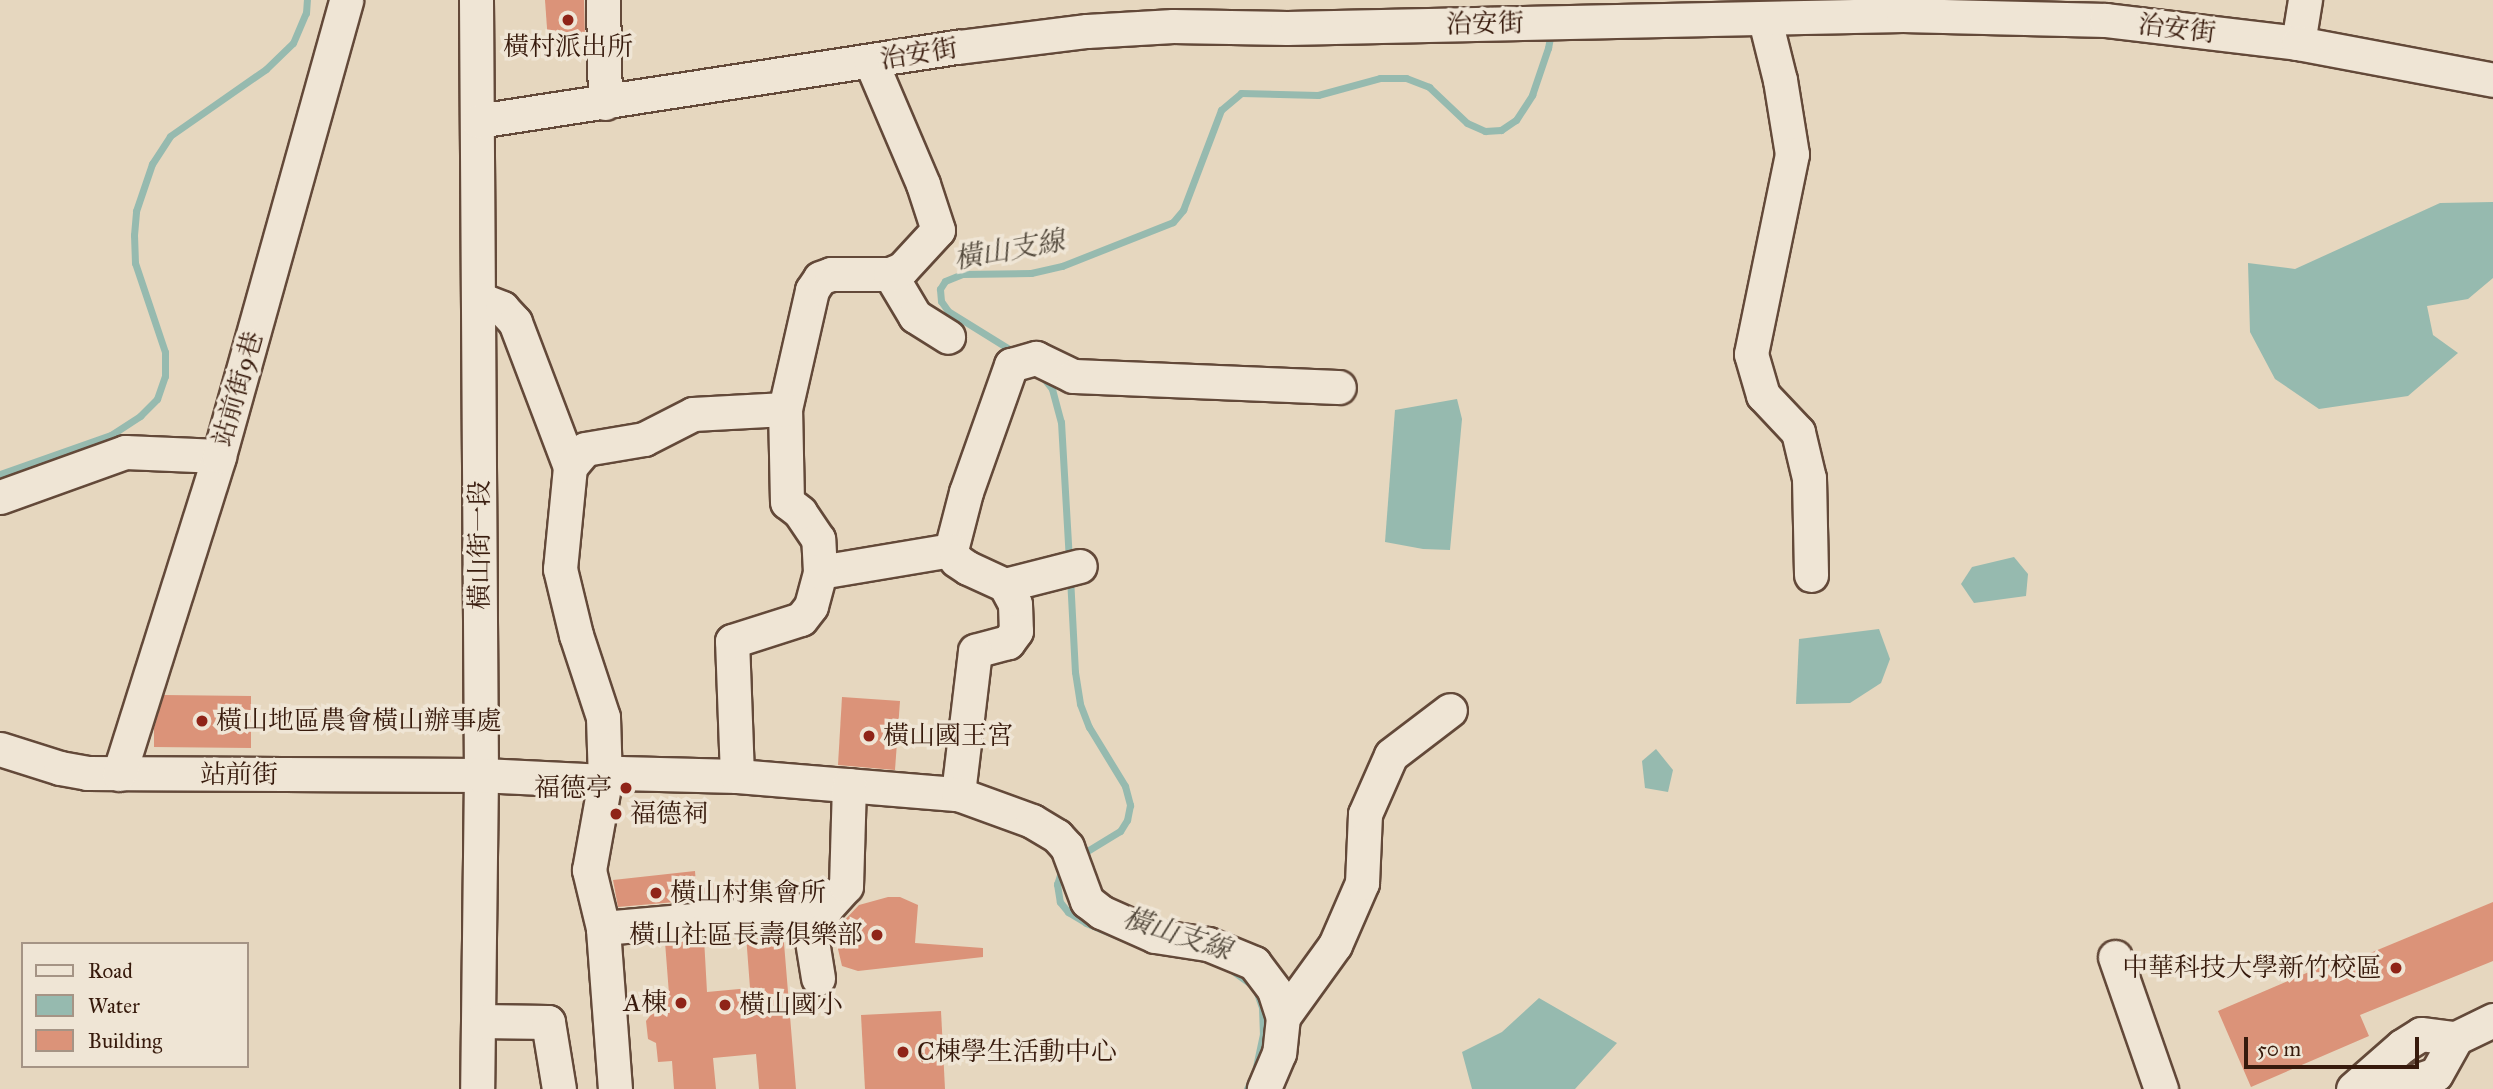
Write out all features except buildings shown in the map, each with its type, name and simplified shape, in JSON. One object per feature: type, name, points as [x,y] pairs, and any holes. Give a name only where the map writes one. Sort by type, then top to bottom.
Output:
[{"type":"street","name":"站前街9巷","points":[[119,775],[219,456],[346,0]]},
{"type":"street","name":"橫山街一段","points":[[476,0],[481,775],[480,1021],[477,1089]]},
{"type":"street","points":[[603,0],[605,103]]},
{"type":"street","points":[[2298,43],[2305,0]]},
{"type":"street","name":"治安街","points":[[478,121],[1087,31],[1170,13],[1287,28],[1765,20],[1904,7],[2106,10],[2142,12],[2493,80]]},
{"type":"street","points":[[1765,20],[1780,80],[1792,154],[1751,354],[1763,395],[1798,432],[1809,478],[1811,575]]},
{"type":"street","points":[[737,776],[732,641],[801,619],[811,606],[820,572],[818,539],[800,512],[787,502],[785,409],[813,290],[820,278],[831,274],[890,274],[902,269],[938,230],[923,184],[871,62]]},
{"type":"street","points":[[890,274],[915,316],[948,337]]},
{"type":"street","points":[[479,299],[502,308],[515,322],[570,467],[560,569],[576,635],[603,717],[606,780],[589,870],[603,928],[615,1089]]},
{"type":"street","points":[[958,794],[975,651],[1008,642],[1016,631],[1015,604],[1005,585],[968,569],[956,560],[951,550],[966,492],[1024,361],[1073,376],[1339,387]]},
{"type":"street","points":[[570,467],[585,449],[644,439],[694,414],[785,409]]},
{"type":"street","points":[[0,497],[125,452],[219,456]]},
{"type":"street","points":[[820,572],[951,550]]},
{"type":"street","points":[[1005,585],[1066,568]]},
{"type":"street","points":[[1265,1089],[1279,1053],[1283,1017],[1335,945],[1362,883],[1365,814],[1391,755],[1450,710]]},
{"type":"street","name":"站前街","points":[[0,749],[60,768],[119,775],[481,775],[606,780],[620,773],[737,776],[958,794],[1032,821],[1057,836],[1067,847],[1087,901],[1101,912],[1155,936],[1208,944],[1254,962],[1274,990],[1283,1017]]},
{"type":"street","points":[[603,928],[826,908],[846,886],[849,785]]},
{"type":"street","points":[[807,910],[818,978]]},
{"type":"street","points":[[2115,957],[2161,1089]]},
{"type":"street","points":[[2353,1089],[2402,1046],[2421,1034],[2456,1038],[2493,1020]]},
{"type":"street","points":[[480,1021],[548,1022],[559,1089]]},
{"type":"street","points":[[2391,1089],[2436,1074],[2456,1038]]},
{"type":"water","points":[[2493,202],[2493,278],[2468,299],[2427,306],[2433,335],[2458,353],[2408,396],[2319,409],[2275,379],[2250,332],[2248,263],[2295,269],[2440,203]]},
{"type":"water","points":[[1457,399],[1462,419],[1450,550],[1423,549],[1385,542],[1395,410]]},
{"type":"water","points":[[2014,557],[2028,574],[2026,596],[1974,603],[1961,584],[1972,567]]},
{"type":"water","points":[[1879,629],[1890,659],[1881,683],[1850,703],[1796,704],[1799,639]]},
{"type":"water","points":[[1656,749],[1673,770],[1668,792],[1645,788],[1642,761]]},
{"type":"water","points":[[1539,998],[1617,1043],[1575,1089],[1472,1089],[1462,1052],[1502,1032]]},
{"type":"waterway","points":[[0,474],[111,435],[140,416],[157,399],[165,376],[165,352],[135,263],[134,235],[136,211],[152,164],[170,136],[266,69],[293,43],[306,13],[307,0]]},
{"type":"waterway","name":"橫山支線","points":[[1014,352],[948,311],[941,301],[940,289],[945,281],[962,274],[1031,273],[1062,266],[1173,222],[1183,210],[1221,110],[1241,93],[1318,95],[1380,78],[1406,78],[1429,87],[1467,123],[1485,131],[1501,130],[1516,120],[1532,95],[1551,32]]},
{"type":"waterway","name":"橫山支線","points":[[1042,376],[1052,389],[1061,422],[1069,559]]},
{"type":"waterway","name":"橫山支線","points":[[1070,577],[1075,672],[1080,704],[1089,727],[1125,786],[1130,805],[1127,820],[1120,831],[1079,856]]},
{"type":"waterway","name":"橫山支線","points":[[1061,872],[1057,884],[1060,902],[1068,912],[1086,923],[1129,941]]},
{"type":"waterway","name":"橫山支線","points":[[1234,972],[1255,987],[1262,1007],[1263,1034],[1256,1068],[1247,1089]]},
{"type":"place","name":"橫村派出所","points":[[568,20]]},
{"type":"place","name":"橫山地區農會橫山辦事處","points":[[202,721]]},
{"type":"place","name":"橫山國王宮","points":[[869,736]]},
{"type":"place","name":"福德亭","points":[[626,788]]},
{"type":"place","name":"福德祠","points":[[616,814]]},
{"type":"place","name":"橫山村集會所","points":[[656,893]]},
{"type":"place","name":"橫山社區長壽俱樂部","points":[[877,935]]},
{"type":"place","name":"中華科技大學新竹校區","points":[[2396,968]]},
{"type":"place","name":"A棟","points":[[681,1003]]},
{"type":"place","name":"橫山國小","points":[[725,1005]]},
{"type":"place","name":"C棟學生活動中心","points":[[903,1052]]}]
